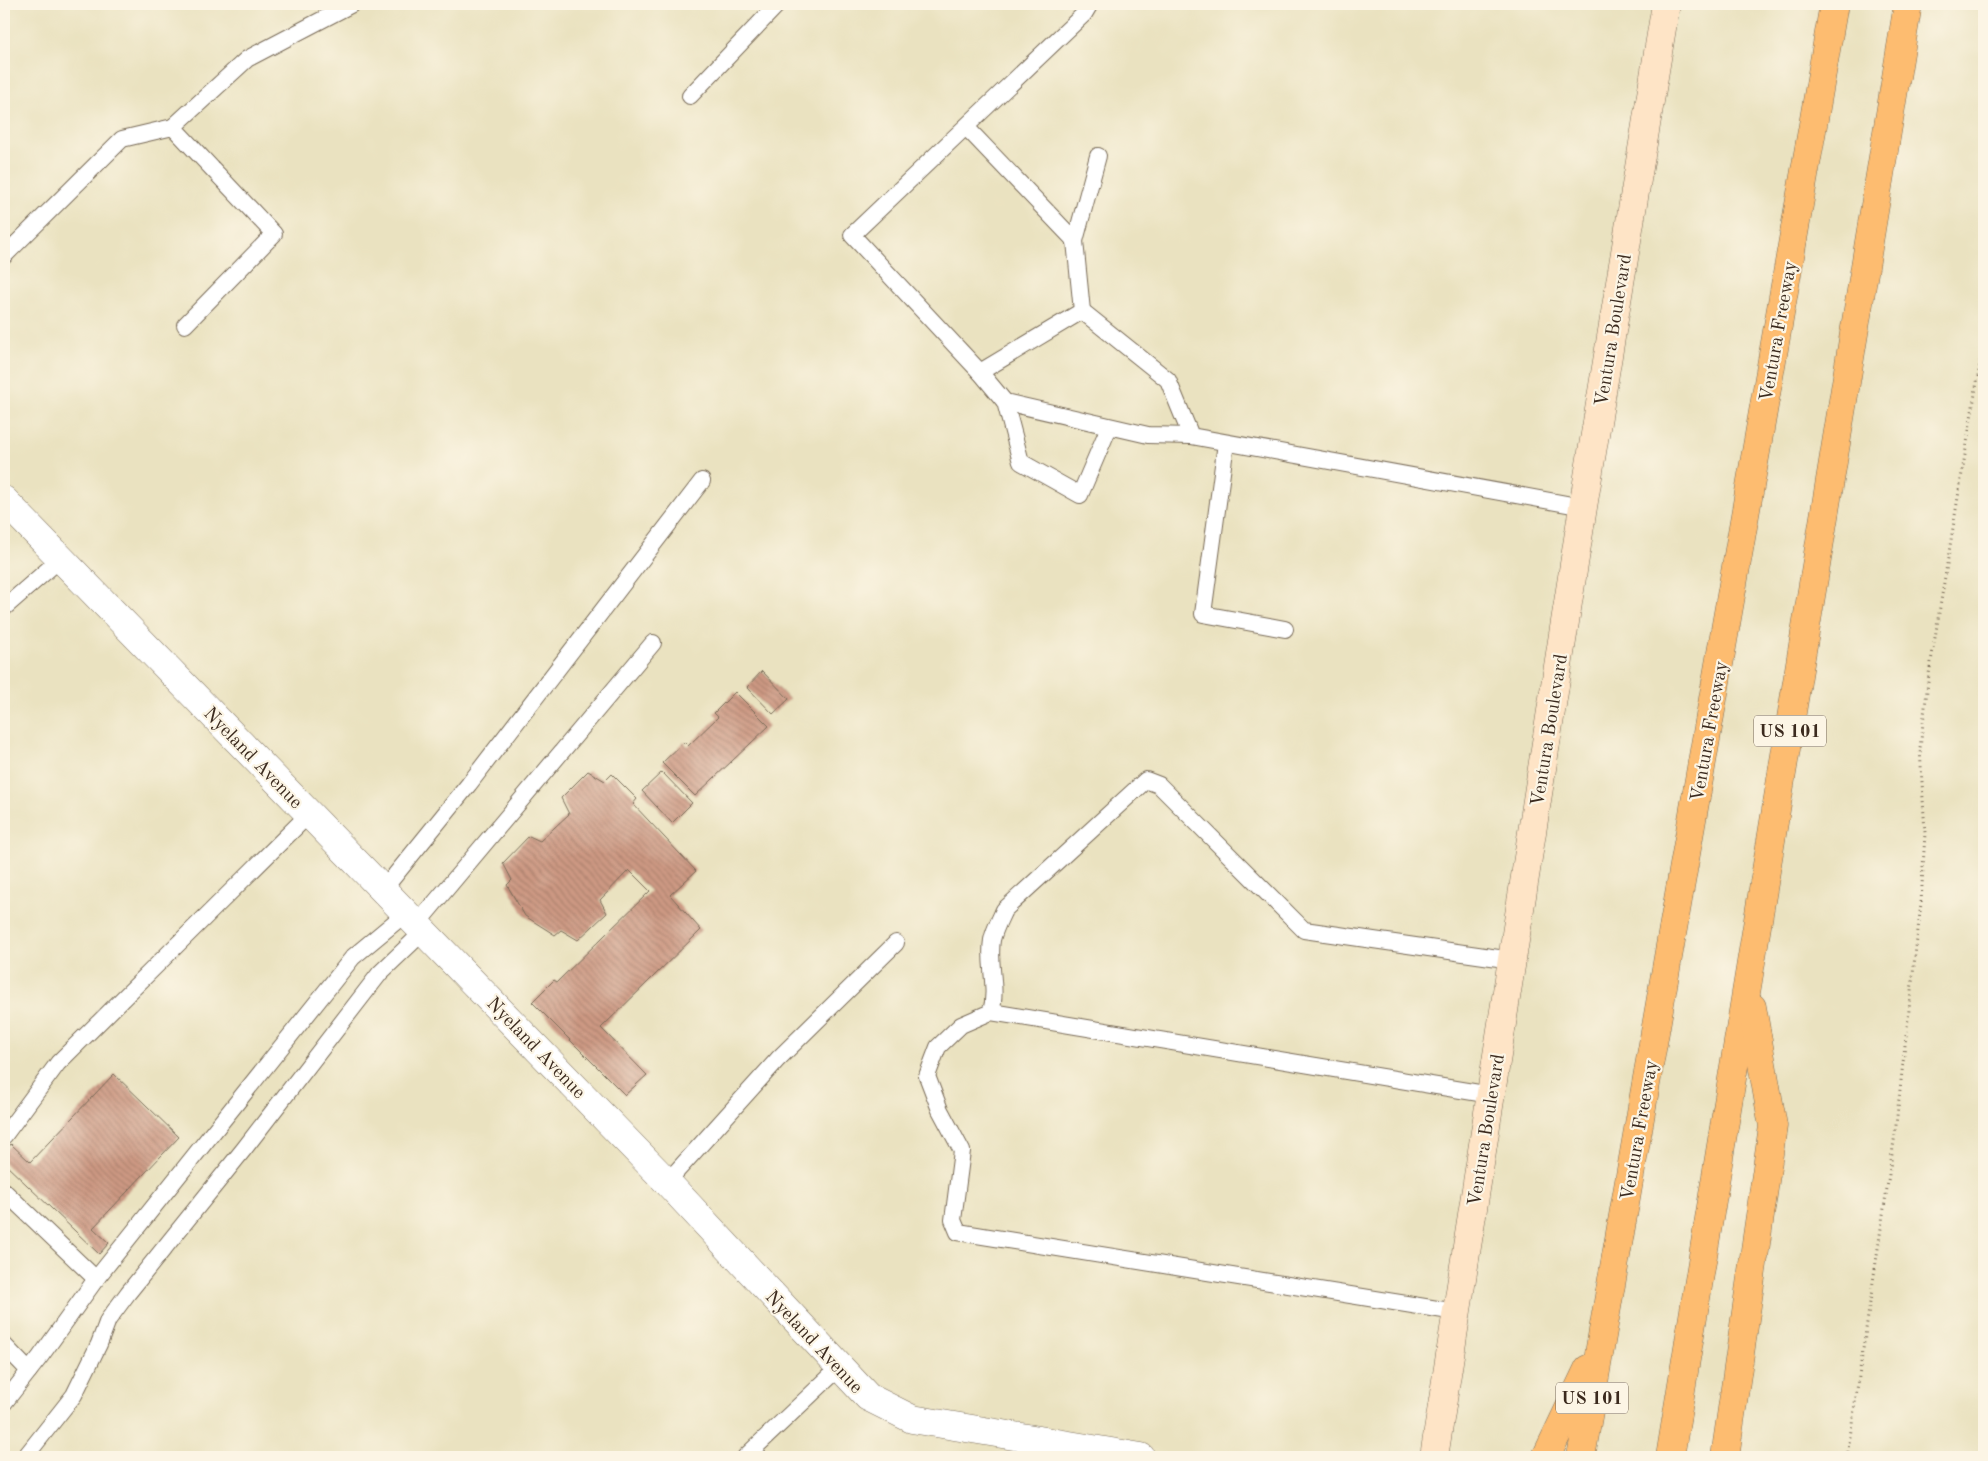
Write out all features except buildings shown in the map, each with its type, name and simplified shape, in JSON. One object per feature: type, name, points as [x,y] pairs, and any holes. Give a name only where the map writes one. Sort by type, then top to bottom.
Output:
[{"type":"highway","name":"Ventura Freeway","points":[[1581,1457],[1834,4]]},
{"type":"highway","name":"US 101","points":[[1670,1457],[1908,4]]},
{"type":"highway","points":[[1725,1457],[1773,1126],[1748,987]]},
{"type":"highway","points":[[1546,1457],[1602,1338]]},
{"type":"street","name":"Ventura Boulevard","points":[[1434,1457],[1583,507],[1666,4]]},
{"type":"street","name":"Nyeland Avenue","points":[[4,500],[667,1182],[868,1397],[912,1418],[1141,1457]]},
{"type":"lane","points":[[4,256],[122,139],[173,127],[247,60],[352,4]]},
{"type":"lane","points":[[690,96],[778,4]]},
{"type":"lane","points":[[1090,4],[1084,14],[852,235],[980,372],[1005,402],[1021,462],[1080,495],[1109,427]]},
{"type":"lane","points":[[173,127],[274,234],[186,325]]},
{"type":"lane","points":[[966,127],[1074,241]]},
{"type":"lane","points":[[1098,156],[1074,241],[1082,311],[1168,380],[1191,436]]},
{"type":"lane","points":[[980,372],[1082,311]]},
{"type":"lane","points":[[1005,402],[1148,435],[1191,436],[1583,507]]},
{"type":"lane","points":[[1226,443],[1203,614],[1285,629]]},
{"type":"lane","points":[[383,890],[469,784],[702,481]]},
{"type":"lane","points":[[4,608],[60,558]]},
{"type":"lane","points":[[25,1457],[74,1395],[99,1344],[108,1320],[128,1293],[232,1164],[380,973],[415,923],[653,643]]},
{"type":"lane","points":[[991,1012],[995,998],[991,971],[992,939],[1004,910],[1146,780],[1159,785],[1304,930],[1512,960]]},
{"type":"lane","points":[[4,1136],[58,1064],[309,814]]},
{"type":"lane","points":[[4,1403],[96,1279],[353,957],[415,923]]},
{"type":"lane","points":[[667,1182],[778,1059],[896,943]]},
{"type":"lane","points":[[1456,1312],[958,1232],[953,1220],[962,1150],[940,1110],[927,1076],[938,1047],[961,1025],[991,1012],[1491,1095]]},
{"type":"lane","points":[[4,1191],[96,1279]]},
{"type":"lane","points":[[4,1345],[29,1371]]},
{"type":"lane","points":[[745,1457],[839,1368]]},
{"type":"path","points":[[1847,1457],[1895,1134],[1921,903],[1925,833],[1921,739],[1929,674],[1984,339]]}]
